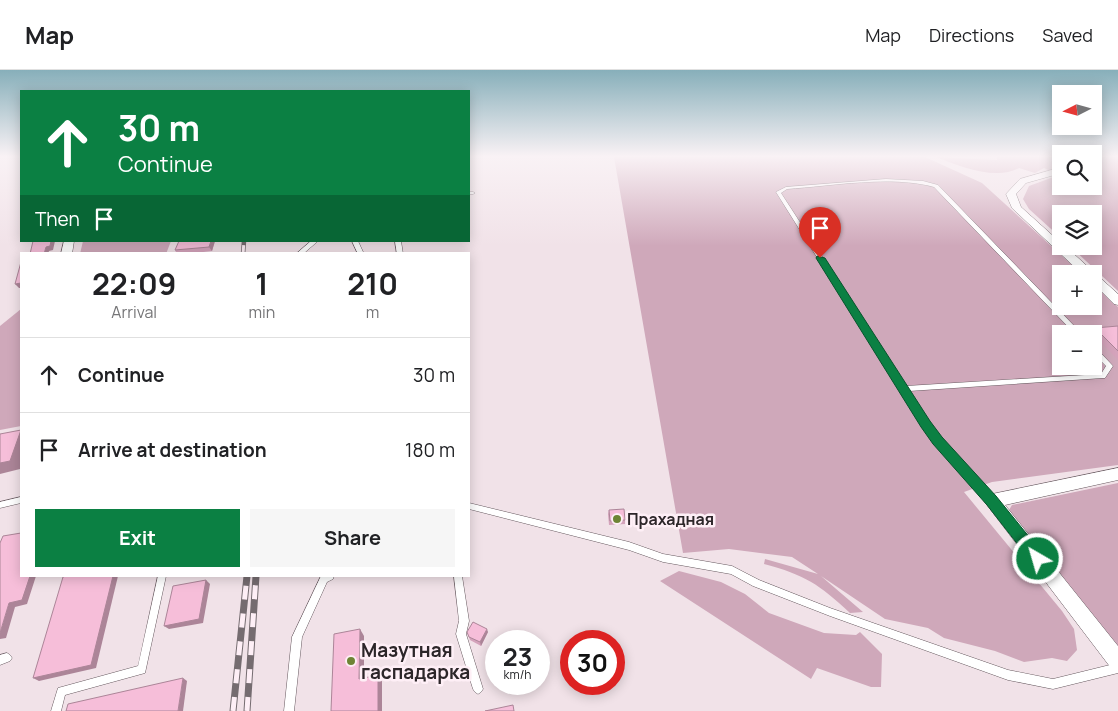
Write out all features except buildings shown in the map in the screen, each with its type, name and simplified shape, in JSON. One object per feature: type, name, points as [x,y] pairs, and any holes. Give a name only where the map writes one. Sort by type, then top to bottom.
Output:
[{"type":"street","points":[[1018,187],[1011,194],[1012,201],[1017,208],[1079,265]]},
{"type":"street","points":[[1102,286],[1118,301]]},
{"type":"street","points":[[1118,474],[992,500],[1118,661]]},
{"type":"lane","points":[[804,187],[786,188],[778,192],[938,441],[992,500]]},
{"type":"lane","points":[[937,187],[1070,325]]},
{"type":"lane","points":[[305,252],[313,242]]},
{"type":"lane","points":[[904,389],[1102,376],[1110,366],[1102,358]]},
{"type":"lane","points":[[0,505],[20,500]]},
{"type":"lane","points":[[470,506],[629,546],[663,558],[732,570],[756,583],[830,612],[1008,675],[1053,684],[1118,668]]},
{"type":"lane","points":[[56,711],[61,691],[142,670],[162,577]]},
{"type":"lane","points":[[288,711],[297,637],[324,579],[328,577]]},
{"type":"lane","points":[[458,577],[464,620],[461,634],[478,689]]},
{"type":"shaded area","points":[[619,187],[986,187],[1052,247],[1052,255],[1061,255],[1072,265],[1052,265],[1052,315],[1102,315],[1102,292],[1118,307],[1118,465],[992,482],[964,492],[1062,611],[1074,629],[1077,650],[1067,661],[1052,658],[1024,662],[995,651],[944,638],[928,628],[885,619],[821,576],[863,612],[850,613],[811,582],[790,572],[764,564],[765,559],[818,574],[792,557],[729,549],[683,553]]},
{"type":"shaded area","points":[[1029,187],[1052,187],[1052,195],[1102,195],[1102,187],[1118,187],[1118,291],[1102,276],[1102,265],[1090,265],[1080,255],[1102,255],[1102,205],[1052,205],[1052,230],[1029,209],[1023,199]]},
{"type":"shaded area","points":[[83,242],[171,242],[167,252],[80,252]]},
{"type":"shaded area","points":[[20,310],[20,426],[0,430],[0,326]]},
{"type":"shaded area","points":[[1118,483],[1118,646],[1011,519],[1009,510],[1012,505]]},
{"type":"shaded area","points":[[679,571],[721,582],[745,594],[769,613],[824,633],[856,635],[860,632],[882,654],[881,687],[871,687],[817,668],[811,679],[660,581]]},
{"type":"railway","points":[[243,252],[244,242]]},
{"type":"railway","points":[[233,711],[247,577]]},
{"type":"railway","points":[[247,711],[256,577]]},
{"type":"place","name":"Прахадная","points":[[617,519]]},
{"type":"place","name":"Мазутная гаспадарка","points":[[351,661]]},
{"type":"route","points":[[820,258],[938,441],[992,500],[1038,559]]}]
